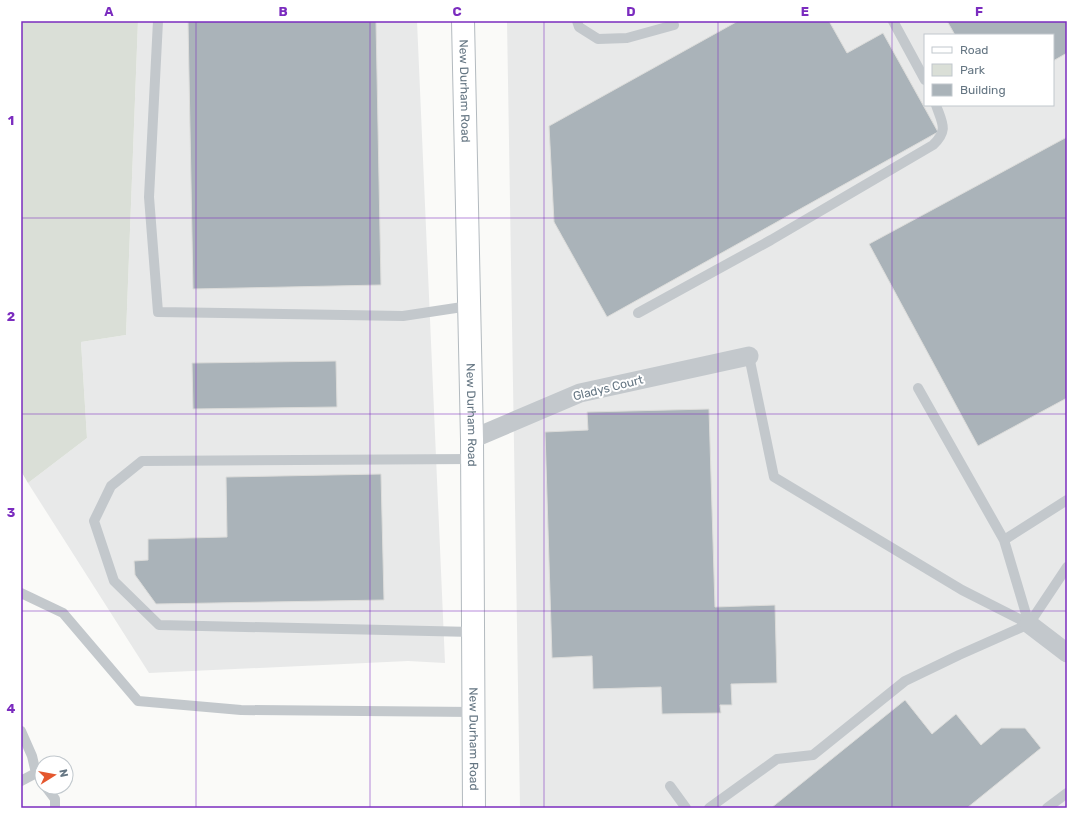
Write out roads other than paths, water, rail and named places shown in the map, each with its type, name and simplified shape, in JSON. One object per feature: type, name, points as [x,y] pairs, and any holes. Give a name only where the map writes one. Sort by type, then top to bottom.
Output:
[{"type":"main road","name":"New Durham Road","points":[[463,21],[472,449],[474,808]]},
{"type":"street","name":"Gladys Court","points":[[472,449],[580,393],[749,356]]},
{"type":"street","points":[[1029,624],[1067,653]]},
{"type":"lane","points":[[158,21],[149,197],[158,312],[403,316],[469,306]]},
{"type":"lane","points":[[577,21],[579,27],[598,39],[627,38],[674,25]]},
{"type":"lane","points":[[893,21],[924,78]]},
{"type":"lane","points":[[638,313],[772,240],[933,145],[941,137],[943,127],[936,106]]},
{"type":"lane","points":[[749,356],[774,477],[962,590],[1029,624]]},
{"type":"lane","points":[[918,388],[1004,540],[1029,624]]},
{"type":"lane","points":[[472,449],[142,461],[111,486],[94,521],[114,581],[159,625],[473,632]]},
{"type":"lane","points":[[1004,540],[1067,500]]},
{"type":"lane","points":[[709,808],[777,759],[813,755],[905,681],[1029,624],[1067,567]]},
{"type":"lane","points":[[21,593],[63,613],[138,701],[241,710],[474,712]]},
{"type":"lane","points":[[21,731],[34,762]]},
{"type":"lane","points":[[21,781],[34,778]]},
{"type":"lane","points":[[670,786],[686,808]]},
{"type":"lane","points":[[1047,808],[1067,793]]},
{"type":"lane","points":[[52,795],[55,799],[55,808]]}]
